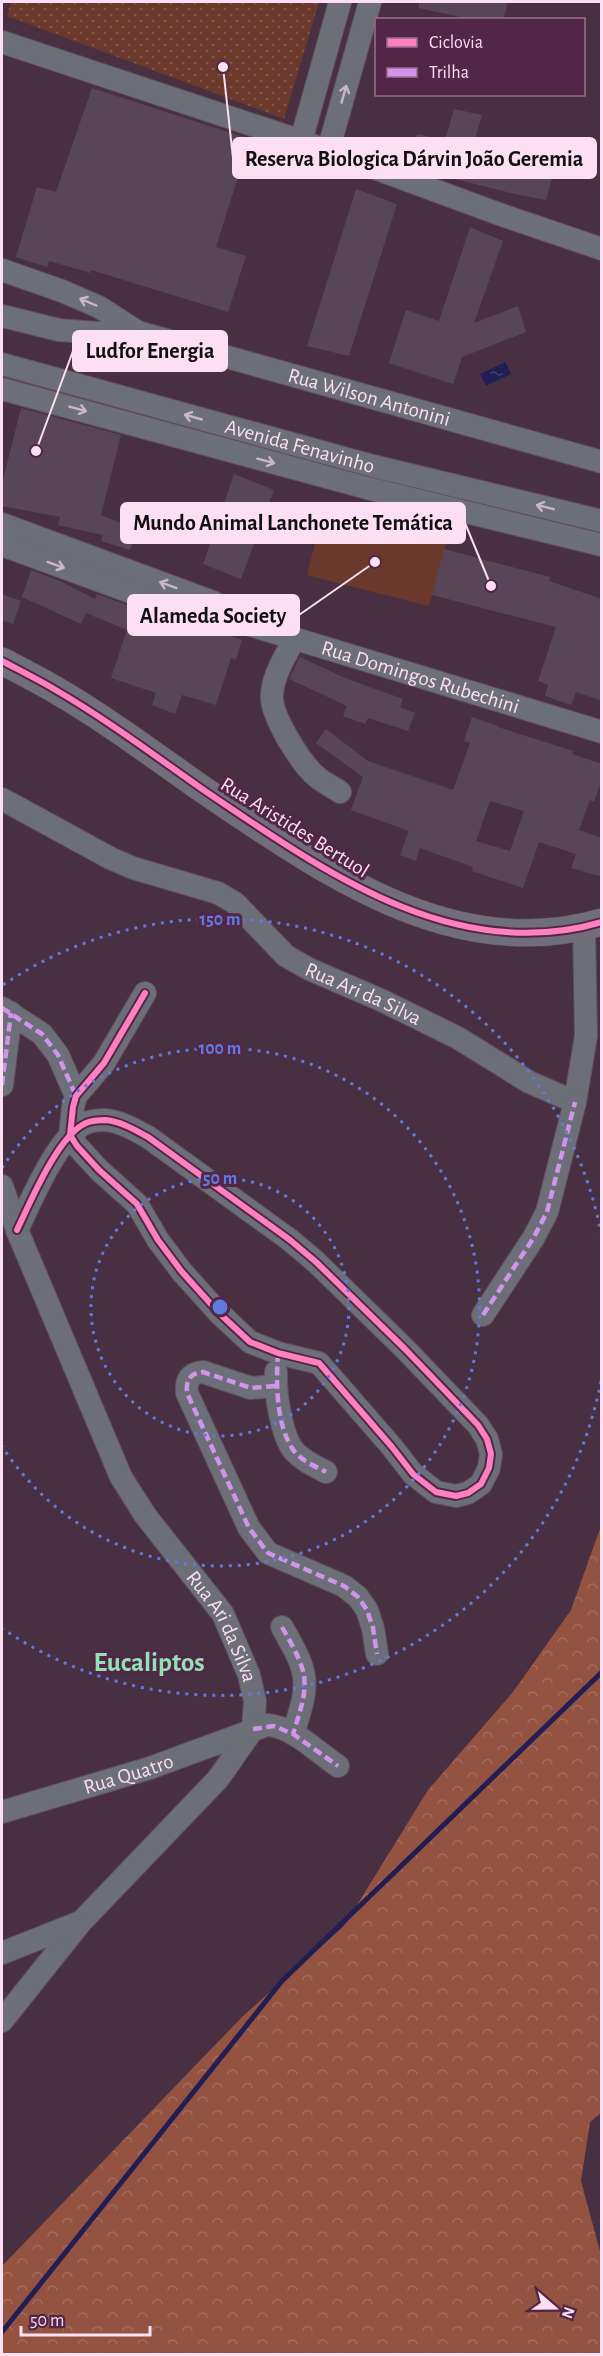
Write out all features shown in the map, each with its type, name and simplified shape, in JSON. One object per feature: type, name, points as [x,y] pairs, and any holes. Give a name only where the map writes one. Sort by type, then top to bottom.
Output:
[{"type":"main road","name":"Rua Aristides Bertuol","points":[[2,661],[54,689],[297,853],[392,904],[438,920],[485,929],[523,932],[558,931],[593,924]]},
{"type":"street","points":[[301,141],[340,2]]},
{"type":"street","points":[[328,151],[370,2]]},
{"type":"street","points":[[2,42],[301,141],[499,214],[602,249]]},
{"type":"street","name":"Rua Wilson Antonini","points":[[2,270],[99,307],[138,332],[602,462]]},
{"type":"street","name":"Rua Wilson Antonini","points":[[2,316],[59,330],[97,333],[138,332]]},
{"type":"street","name":"Avenida Fenavinho","points":[[2,364],[373,466],[602,520]]},
{"type":"street","name":"Avenida Fenavinho","points":[[2,388],[367,488],[602,545]]},
{"type":"street","points":[[113,419],[119,396]]},
{"type":"street","points":[[238,453],[245,431]]},
{"type":"street","points":[[367,488],[373,466]]},
{"type":"street","points":[[496,519],[502,496]]},
{"type":"street","name":"Rua Domingos Rubechini","points":[[2,524],[213,602],[237,621]]},
{"type":"street","name":"Rua Domingos Rubechini","points":[[2,545],[207,620],[237,621],[602,732]]},
{"type":"street","points":[[294,639],[274,682],[271,698],[280,724],[298,756],[316,776],[340,792]]},
{"type":"street","name":"Rua Ari da Silva","points":[[2,799],[110,858],[133,868],[218,893],[235,903],[286,956],[309,969],[383,1001],[458,1038],[529,1082],[575,1102]]},
{"type":"street","points":[[483,1315],[534,1237],[547,1212],[575,1102],[586,1036],[593,924]]},
{"type":"street","points":[[17,1230],[48,1168],[70,1135],[87,1123],[106,1120],[132,1129],[171,1153],[299,1248],[405,1349],[478,1425],[487,1439],[491,1454],[489,1468],[481,1484],[468,1493],[456,1496],[436,1492],[413,1474],[319,1363],[278,1353],[250,1342],[219,1313],[182,1272],[158,1240],[137,1204],[99,1170],[77,1146],[70,1135],[76,1096],[104,1063],[145,993]]},
{"type":"street","points":[[6,1010],[42,1034],[58,1055],[76,1096]]},
{"type":"street","points":[[2,1085],[6,1010]]},
{"type":"street","name":"Rua Ari da Silva","points":[[2,1186],[17,1230],[121,1477],[145,1515],[223,1614],[249,1675],[255,1701],[253,1729]]},
{"type":"street","points":[[278,1353],[276,1386],[284,1426],[292,1449],[303,1460],[326,1472]]},
{"type":"street","points":[[276,1386],[251,1388],[235,1385],[203,1372],[195,1372],[186,1385],[187,1393],[249,1528],[268,1553],[344,1586],[358,1597],[367,1610],[374,1628],[377,1654]]},
{"type":"street","points":[[282,1627],[297,1653],[306,1676],[304,1701],[293,1734]]},
{"type":"street","points":[[2,2021],[81,1922],[218,1779],[253,1729],[274,1726],[293,1734],[338,1766]]},
{"type":"street","name":"Rua Quatro","points":[[2,1812],[150,1767],[253,1729]]},
{"type":"street","points":[[2,1953],[81,1922]]},
{"type":"shaded area","points":[[11,2],[319,2],[284,119],[7,16]]},
{"type":"shaded area","points":[[324,509],[448,538],[429,606],[307,575]]},
{"type":"green space","points":[[601,1526],[602,2112],[590,2122],[581,2181],[601,2255],[601,2354],[2,2354],[2,2266],[243,2016],[344,1926],[428,1790],[513,1692],[571,1610]]},
{"type":"water","points":[[505,362],[511,374],[486,386],[480,374]]},
{"type":"building","points":[[419,2],[508,2],[504,18],[465,18],[419,8]]},
{"type":"building","points":[[92,88],[250,139],[216,247],[246,256],[228,312],[91,270],[91,273],[49,261],[47,267],[16,257],[37,187],[56,192]]},
{"type":"building","points":[[454,109],[482,115],[474,142],[527,155],[532,137],[562,142],[546,200],[435,174],[439,160],[413,154],[417,134],[445,140]]},
{"type":"building","points":[[356,189],[397,204],[349,356],[307,346]]},
{"type":"building","points":[[470,227],[503,241],[474,323],[518,306],[526,332],[462,357],[453,384],[389,363],[406,310],[439,321]]},
{"type":"building","points":[[21,408],[121,435],[101,515],[137,529],[130,550],[101,541],[103,535],[58,525],[60,517],[2,506],[2,484]]},
{"type":"building","points":[[234,474],[274,490],[241,579],[203,564]]},
{"type":"building","points":[[444,549],[550,577],[549,581],[602,599],[602,701],[576,692],[571,705],[545,696],[548,685],[538,681],[556,627],[432,595]]},
{"type":"building","points":[[31,570],[60,581],[95,599],[97,594],[202,633],[215,636],[215,634],[226,634],[242,640],[236,660],[231,658],[216,705],[182,695],[175,714],[152,705],[156,693],[111,678],[127,630],[86,613],[81,624],[22,597]]},
{"type":"building","points":[[2,594],[21,601],[13,624],[2,620]]},
{"type":"building","points":[[300,657],[345,678],[403,699],[400,707],[415,713],[408,731],[368,718],[365,724],[343,716],[347,706],[289,679]]},
{"type":"building","points":[[472,717],[573,751],[572,754],[602,764],[602,780],[594,802],[590,800],[579,830],[602,838],[602,877],[571,868],[576,854],[539,842],[523,888],[472,871],[473,867],[420,848],[416,861],[400,855],[409,831],[351,810],[363,777],[316,743],[326,729],[368,761],[453,790],[470,743],[464,741]],"holes":[[[490,801],[524,811],[510,851],[476,841]]]},
{"type":"waterway","points":[[2,2332],[282,1981],[602,1672]]},
{"type":"marked path","points":[[2,1008],[42,1034],[58,1055],[76,1096]]},
{"type":"marked path","points":[[2,1085],[11,1013]]},
{"type":"marked path","points":[[483,1315],[534,1237],[547,1212],[575,1102]]},
{"type":"marked path","points":[[278,1353],[278,1402],[287,1438],[299,1456],[326,1472]]},
{"type":"marked path","points":[[275,1386],[251,1388],[203,1372],[189,1378],[187,1393],[249,1528],[268,1553],[344,1586],[358,1597],[367,1610],[373,1628],[377,1654]]},
{"type":"marked path","points":[[282,1627],[298,1657],[304,1679],[302,1702],[293,1734]]},
{"type":"marked path","points":[[253,1729],[274,1726],[293,1734],[338,1766]]},
{"type":"cycle path","points":[[2,661],[48,685],[92,713],[295,851],[391,902],[441,920],[493,931],[547,932],[602,922]]},
{"type":"cycle path","points":[[17,1230],[55,1155],[65,1141],[76,1130],[88,1122],[105,1120],[122,1124],[148,1137],[290,1240],[316,1262],[478,1425],[487,1439],[491,1454],[489,1468],[481,1484],[468,1493],[456,1496],[436,1492],[413,1474],[319,1363],[278,1353],[250,1342],[219,1313],[182,1272],[158,1240],[137,1204],[99,1170],[77,1146],[70,1135],[76,1096],[104,1063],[145,993]]},
{"type":"place","name":"Reserva Biologica Dárvin João Geremia","points":[[223,67]]},
{"type":"place","name":"Ludfor Energia","points":[[36,451]]},
{"type":"place","name":"Alameda Society","points":[[375,562]]},
{"type":"place","name":"Mundo Animal Lanchonete Temática","points":[[491,586]]},
{"type":"district","name":"Eucaliptos","points":[[149,1662]]}]
